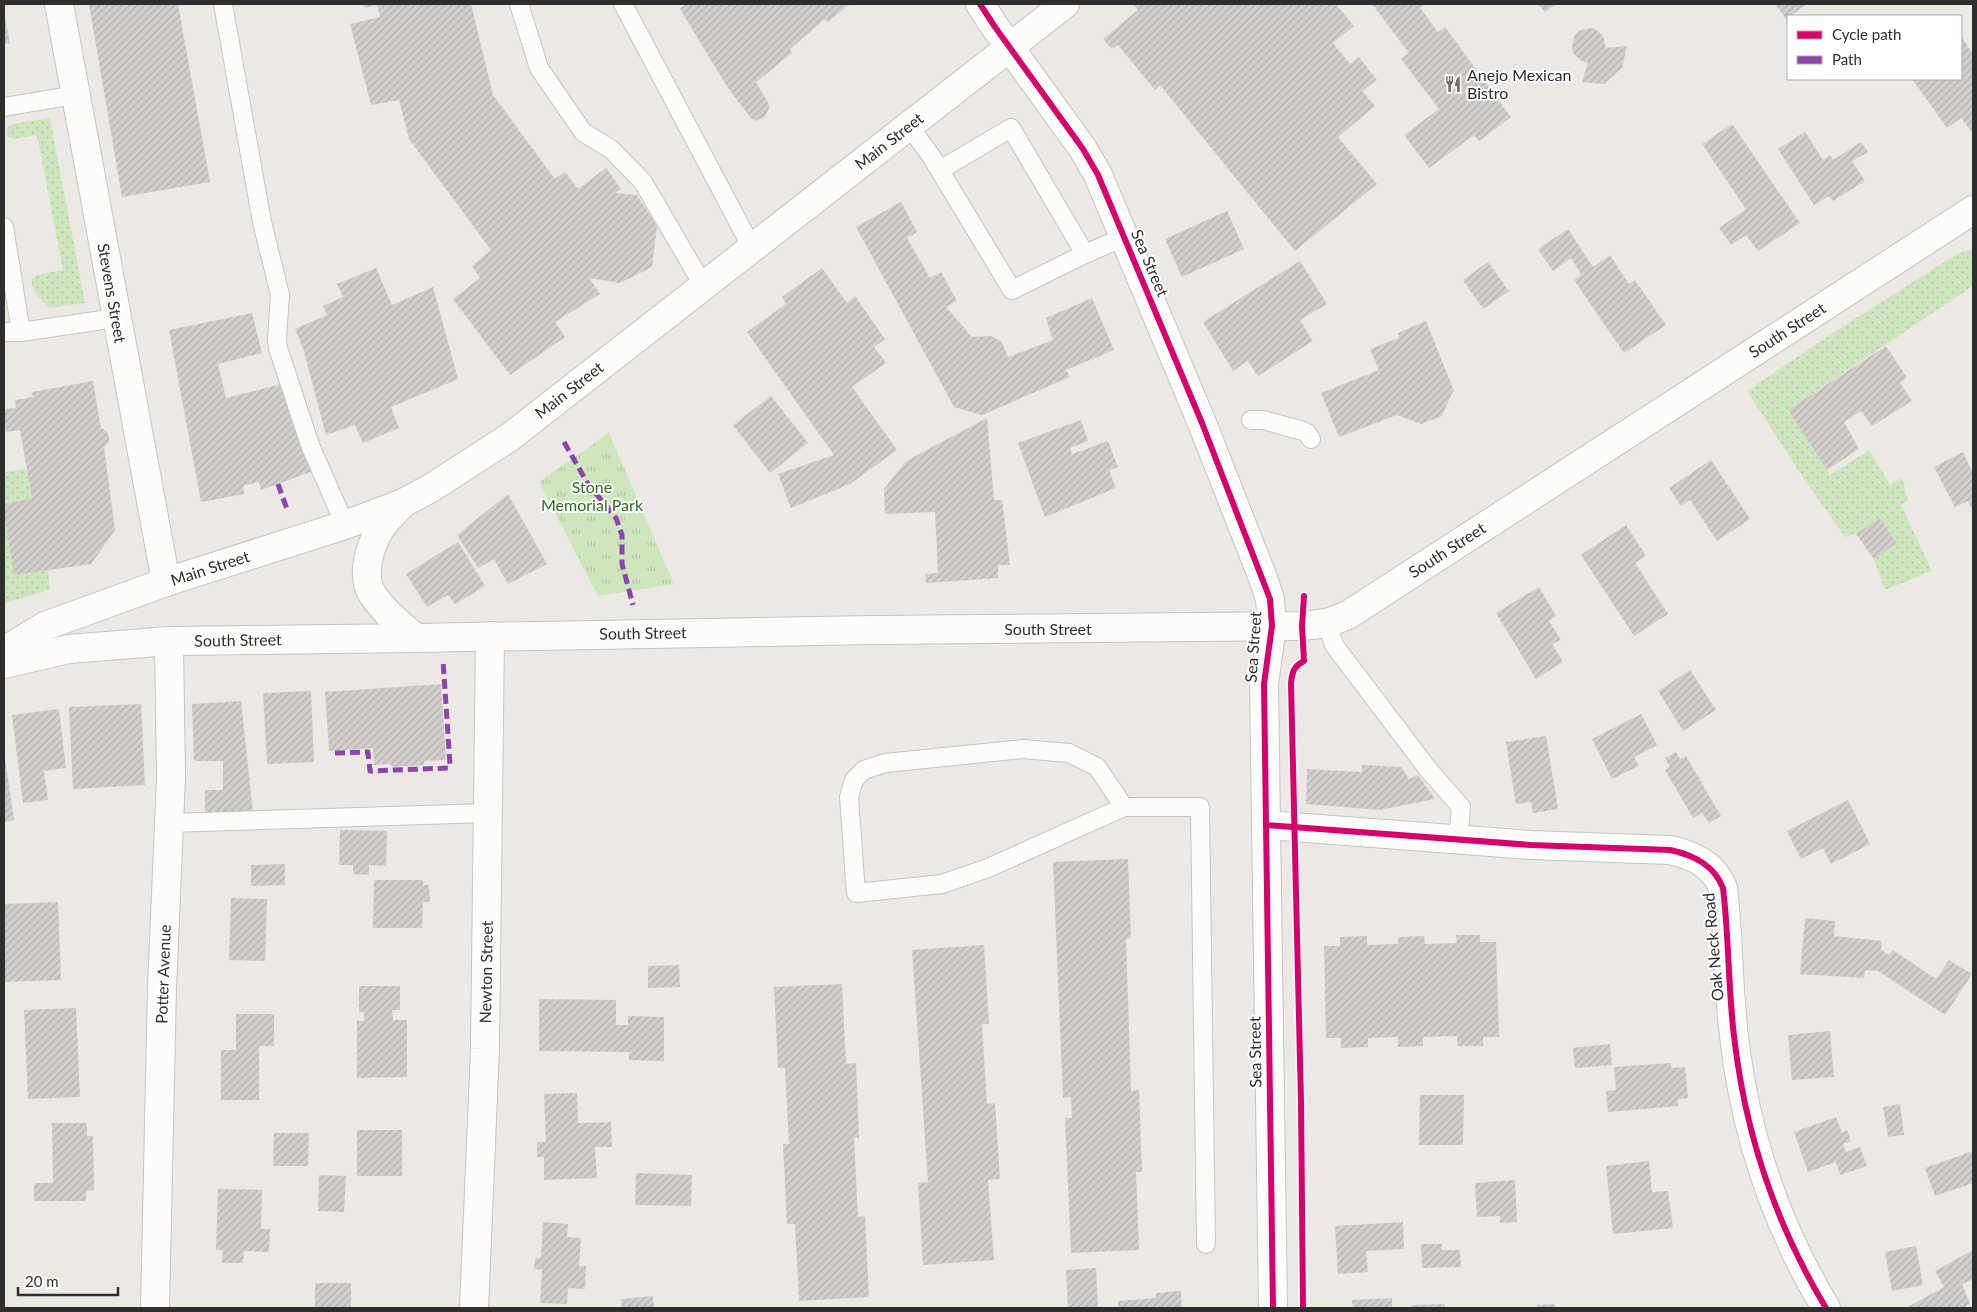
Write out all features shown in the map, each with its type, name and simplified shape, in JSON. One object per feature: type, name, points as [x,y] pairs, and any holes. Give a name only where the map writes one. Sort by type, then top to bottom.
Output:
[{"type":"street","name":"Stevens Street","points":[[59,4],[166,582]]},
{"type":"street","name":"Sea Street","points":[[980,4],[1098,175],[1202,423],[1270,599],[1272,626],[1264,684],[1273,1308]]},
{"type":"street","name":"Main Street","points":[[4,651],[44,626],[166,582],[345,526],[403,503],[431,488],[510,437],[1065,4]]},
{"type":"street","name":"South Street","points":[[4,664],[69,649],[169,641],[873,630],[1302,626],[1327,623],[1348,615],[1973,210]]},
{"type":"street","points":[[403,503],[381,529],[369,556],[367,575],[371,594],[387,612],[416,638]]},
{"type":"street","name":"Newton Street","points":[[474,1308],[485,1049],[490,636]]},
{"type":"street","name":"Potter Avenue","points":[[155,1308],[162,988],[171,777],[169,641]]},
{"type":"street","name":"Oak Neck Road","points":[[1266,825],[1531,845],[1670,850],[1687,853],[1703,862],[1719,879],[1723,888],[1734,1037],[1746,1110],[1755,1146],[1778,1211],[1811,1282],[1826,1308]]},
{"type":"lane","points":[[222,4],[262,222],[280,295],[278,348],[310,445],[345,526]]},
{"type":"lane","points":[[519,4],[539,68],[583,132],[612,150],[643,182],[703,285]]},
{"type":"lane","points":[[623,4],[752,248]]},
{"type":"lane","points":[[4,107],[75,95]]},
{"type":"lane","points":[[909,126],[940,170],[1012,290],[1124,237]]},
{"type":"lane","points":[[940,170],[1011,128],[1085,254]]},
{"type":"lane","points":[[4,227],[12,332],[116,318]]},
{"type":"lane","points":[[1251,420],[1264,420],[1303,431],[1311,439]]},
{"type":"lane","points":[[1327,623],[1334,645],[1427,768],[1461,807],[1458,840]]},
{"type":"lane","points":[[1124,807],[1097,767],[1069,753],[1023,749],[885,763],[864,770],[854,780],[849,797],[856,893],[942,884],[988,868],[1124,807],[1200,807],[1206,1244]]},
{"type":"lane","points":[[169,823],[488,813]]},
{"type":"green space","points":[[50,118],[85,303],[50,308],[37,295],[32,283],[32,279],[37,275],[63,270],[37,135],[15,139],[8,137],[6,134],[8,126],[12,124]]},
{"type":"green space","points":[[1973,250],[1973,286],[1788,410],[1830,475],[1869,450],[1890,485],[1902,478],[1908,500],[1901,505],[1932,571],[1885,590],[1874,559],[1897,543],[1879,518],[1856,534],[1845,537],[1802,476],[1747,391],[1842,327],[1957,254]]},
{"type":"green space","name":"Stone Memorial Park","points":[[609,433],[674,584],[598,596],[539,482]]},
{"type":"green space","points":[[27,469],[32,498],[4,504],[4,472]]},
{"type":"green space","points":[[4,513],[14,575],[48,570],[50,589],[4,604]]},
{"type":"building","points":[[89,4],[178,4],[210,182],[122,197]]},
{"type":"building","points":[[363,4],[471,4],[493,95],[555,179],[565,172],[578,189],[606,168],[621,189],[615,193],[637,195],[657,226],[652,267],[620,283],[589,278],[600,294],[555,322],[565,337],[510,375],[453,299],[480,278],[472,266],[491,250],[409,139],[399,100],[371,105],[350,24],[380,17],[377,5],[365,8]]},
{"type":"building","points":[[686,4],[850,4],[828,22],[825,19],[790,49],[792,53],[756,82],[770,106],[765,117],[755,121],[728,88],[680,9]]},
{"type":"building","points":[[1133,4],[1336,4],[1354,26],[1333,43],[1350,64],[1359,57],[1377,80],[1362,91],[1375,106],[1338,137],[1377,184],[1295,251],[1160,85],[1155,90],[1118,45],[1112,49],[1103,39],[1138,10]]},
{"type":"building","name":"Anejo Mexican Bistro","points":[[1372,4],[1425,4],[1420,8],[1438,32],[1445,27],[1511,117],[1479,141],[1474,135],[1429,168],[1404,135],[1439,109],[1401,59],[1409,53]]},
{"type":"building","points":[[1538,4],[1556,4],[1545,12]]},
{"type":"building","points":[[1775,4],[1807,4],[1792,15],[1787,15],[1786,19]]},
{"type":"building","points":[[4,13],[10,43],[4,44]]},
{"type":"building","points":[[1589,28],[1595,29],[1603,36],[1606,48],[1627,46],[1622,68],[1604,84],[1582,82],[1588,63],[1580,60],[1573,53],[1572,44],[1575,35],[1579,31]]},
{"type":"building","points":[[1962,38],[1973,54],[1972,132],[1961,118],[1947,128],[1913,80],[1962,80]]},
{"type":"building","points":[[1732,124],[1800,223],[1758,251],[1746,235],[1731,245],[1719,228],[1746,209],[1702,144]]},
{"type":"building","points":[[1805,132],[1823,160],[1830,155],[1833,160],[1861,142],[1868,152],[1852,161],[1865,181],[1833,201],[1829,196],[1814,205],[1778,149]]},
{"type":"building","points":[[901,202],[917,232],[907,238],[930,278],[941,272],[957,301],[946,307],[972,337],[991,336],[1001,341],[1008,357],[1053,340],[1046,318],[1092,298],[1114,350],[1066,370],[1070,377],[982,415],[954,407],[856,227]]},
{"type":"building","points":[[1227,211],[1244,249],[1182,277],[1165,239]]},
{"type":"building","points":[[1568,229],[1593,267],[1610,255],[1629,284],[1635,280],[1666,325],[1624,353],[1574,280],[1581,274],[1571,258],[1553,271],[1538,249]]},
{"type":"building","points":[[1300,261],[1327,304],[1300,320],[1313,341],[1258,376],[1248,361],[1233,371],[1203,322]]},
{"type":"building","points":[[1488,262],[1509,291],[1483,309],[1463,280]]},
{"type":"building","points":[[376,268],[392,305],[433,287],[458,379],[391,407],[399,428],[363,443],[355,425],[326,435],[303,348],[295,329],[327,315],[323,306],[343,297],[337,284]]},
{"type":"building","points":[[822,268],[847,303],[855,296],[885,339],[874,347],[886,363],[852,387],[897,450],[850,484],[791,508],[778,474],[834,455],[747,332],[786,304],[782,297]]},
{"type":"building","points":[[252,313],[262,353],[218,364],[226,398],[282,384],[313,471],[261,490],[259,482],[243,486],[244,494],[201,502],[169,330]]},
{"type":"building","points":[[1426,321],[1454,391],[1442,416],[1421,424],[1397,415],[1339,437],[1321,393],[1379,370],[1370,349],[1399,338],[1398,333]]},
{"type":"building","points":[[1886,346],[1907,378],[1900,383],[1912,401],[1872,426],[1861,411],[1844,422],[1859,449],[1827,470],[1788,410]]},
{"type":"building","points":[[93,381],[101,428],[109,436],[109,442],[104,447],[115,530],[91,564],[14,575],[4,504],[32,498],[20,430],[6,432],[4,409],[16,408],[15,400],[33,397],[32,392]]},
{"type":"building","points":[[771,396],[808,443],[770,473],[733,425]]},
{"type":"building","points":[[987,418],[994,500],[1002,500],[1010,565],[998,565],[998,578],[926,583],[925,574],[938,573],[935,512],[885,514],[884,489],[906,461]]},
{"type":"building","points":[[1081,420],[1088,441],[1070,448],[1072,454],[1108,441],[1118,467],[1109,470],[1116,488],[1045,517],[1018,443]]},
{"type":"building","points":[[1963,452],[1973,473],[1973,511],[1968,501],[1955,507],[1934,467]]},
{"type":"building","points":[[1711,460],[1750,519],[1717,541],[1690,500],[1681,506],[1669,488]]},
{"type":"building","points":[[508,494],[547,564],[508,584],[494,559],[478,568],[457,535]]},
{"type":"building","points":[[1879,518],[1897,543],[1874,559],[1856,534]]},
{"type":"building","points":[[1626,525],[1646,556],[1635,563],[1668,614],[1634,636],[1581,555]]},
{"type":"building","points":[[458,542],[485,586],[455,604],[448,595],[427,607],[406,574]]},
{"type":"building","points":[[1539,587],[1556,616],[1549,621],[1561,640],[1552,644],[1563,662],[1536,679],[1496,613]]},
{"type":"building","points":[[1690,670],[1716,710],[1683,731],[1658,691]]},
{"type":"building","points":[[441,684],[446,760],[424,761],[424,765],[392,767],[391,764],[374,765],[373,748],[329,751],[325,692]]},
{"type":"building","points":[[311,691],[314,762],[267,764],[263,693]]},
{"type":"building","points":[[241,701],[253,812],[205,812],[205,790],[223,790],[223,761],[194,761],[192,704]]},
{"type":"building","points":[[141,704],[145,785],[73,789],[69,707]]},
{"type":"building","points":[[59,709],[66,768],[44,771],[48,800],[23,803],[12,715]]},
{"type":"building","points":[[1641,714],[1657,745],[1634,757],[1639,766],[1612,779],[1592,739]]},
{"type":"building","points":[[1546,736],[1558,809],[1533,813],[1531,802],[1516,804],[1506,742]]},
{"type":"building","points":[[4,751],[14,820],[4,822]]},
{"type":"building","points":[[1676,752],[1680,759],[1686,756],[1721,816],[1709,823],[1702,813],[1693,818],[1665,770],[1670,767],[1665,758]]},
{"type":"building","points":[[1362,765],[1401,767],[1409,779],[1418,775],[1435,799],[1379,810],[1306,804],[1307,769],[1362,772]]},
{"type":"building","points":[[1848,800],[1870,844],[1831,864],[1823,848],[1801,859],[1787,831]]},
{"type":"building","points":[[340,830],[387,831],[386,866],[369,865],[369,875],[353,874],[353,865],[339,865]]},
{"type":"building","points":[[1128,859],[1131,938],[1126,939],[1131,1091],[1139,1090],[1142,1172],[1136,1172],[1139,1250],[1071,1253],[1065,1118],[1072,1118],[1071,1097],[1063,1098],[1053,862]]},
{"type":"building","points":[[285,864],[285,885],[251,886],[251,865]]},
{"type":"building","points":[[374,880],[423,880],[423,885],[429,885],[430,902],[423,902],[422,928],[373,928]]},
{"type":"building","points":[[231,898],[267,899],[265,961],[229,960]]},
{"type":"building","points":[[58,902],[61,980],[4,982],[4,904]]},
{"type":"building","points":[[1805,918],[1835,921],[1834,936],[1882,941],[1881,950],[1889,955],[1893,950],[1936,979],[1949,960],[1972,974],[1945,1015],[1878,971],[1865,970],[1864,978],[1800,974]]},
{"type":"building","points":[[1456,935],[1480,935],[1480,942],[1496,942],[1499,1037],[1483,1037],[1483,1046],[1457,1046],[1457,1036],[1423,1037],[1423,1046],[1398,1047],[1398,1037],[1368,1038],[1368,1047],[1341,1048],[1341,1038],[1326,1038],[1324,946],[1340,946],[1340,937],[1367,936],[1367,945],[1398,944],[1398,937],[1424,936],[1425,944],[1457,943]]},
{"type":"building","points":[[984,945],[989,1024],[982,1024],[987,1104],[995,1103],[1000,1179],[988,1180],[994,1260],[923,1265],[918,1183],[928,1182],[912,950]]},
{"type":"building","points":[[679,965],[680,987],[648,988],[648,966]]},
{"type":"building","points":[[842,984],[846,1064],[856,1063],[859,1138],[854,1138],[858,1217],[865,1216],[869,1297],[799,1301],[795,1224],[787,1224],[783,1144],[789,1144],[785,1068],[778,1068],[774,987]]},
{"type":"building","points":[[359,986],[400,986],[400,1010],[392,1010],[393,1020],[407,1020],[407,1077],[357,1078],[357,1021],[364,1021],[364,1012],[359,1012]]},
{"type":"building","points":[[539,999],[616,1000],[616,1025],[628,1025],[628,1016],[664,1017],[664,1061],[629,1060],[629,1052],[539,1051]]},
{"type":"building","points":[[76,1008],[80,1097],[28,1099],[24,1010]]},
{"type":"building","points":[[236,1014],[274,1014],[274,1046],[259,1046],[259,1100],[221,1100],[221,1050],[236,1050]]},
{"type":"building","points":[[1830,1031],[1834,1077],[1792,1080],[1788,1035]]},
{"type":"building","points":[[1610,1044],[1612,1065],[1575,1068],[1573,1048]]},
{"type":"building","points":[[1671,1063],[1671,1068],[1685,1067],[1688,1098],[1678,1099],[1678,1106],[1608,1112],[1606,1091],[1616,1090],[1614,1067]]},
{"type":"building","points":[[577,1093],[578,1123],[611,1122],[612,1147],[595,1147],[597,1178],[544,1180],[544,1157],[537,1157],[537,1142],[546,1142],[544,1094]]},
{"type":"building","points":[[1420,1095],[1464,1095],[1463,1145],[1419,1145]]},
{"type":"building","points":[[1900,1104],[1904,1135],[1888,1137],[1883,1107]]},
{"type":"building","points":[[1836,1117],[1842,1133],[1847,1130],[1851,1141],[1843,1144],[1846,1152],[1860,1147],[1867,1166],[1840,1175],[1836,1162],[1808,1172],[1794,1132]]},
{"type":"building","points":[[52,1123],[87,1123],[87,1136],[93,1136],[94,1190],[86,1191],[86,1201],[34,1201],[34,1183],[53,1183]]},
{"type":"building","points":[[357,1130],[402,1130],[402,1176],[357,1176]]},
{"type":"building","points":[[274,1133],[309,1133],[308,1166],[273,1166]]},
{"type":"building","points":[[1973,1151],[1973,1183],[1935,1196],[1925,1168]]},
{"type":"building","points":[[1649,1161],[1652,1192],[1668,1191],[1673,1228],[1613,1234],[1606,1166]]},
{"type":"building","points":[[636,1173],[692,1175],[691,1206],[635,1205]]},
{"type":"building","points":[[319,1175],[346,1176],[344,1212],[318,1211]]},
{"type":"building","points":[[1515,1180],[1517,1222],[1500,1223],[1500,1216],[1477,1217],[1475,1183]]},
{"type":"building","points":[[218,1189],[262,1190],[261,1229],[270,1229],[269,1252],[244,1251],[243,1263],[222,1263],[223,1250],[216,1250]]},
{"type":"building","points":[[543,1222],[568,1224],[567,1237],[581,1238],[579,1266],[586,1266],[585,1289],[568,1288],[567,1304],[540,1303],[542,1270],[534,1269],[535,1258],[541,1258]]},
{"type":"building","points":[[1403,1222],[1404,1249],[1366,1251],[1368,1272],[1338,1274],[1335,1226]]},
{"type":"building","points":[[1421,1244],[1442,1244],[1442,1250],[1460,1250],[1461,1267],[1422,1268]]},
{"type":"building","points":[[1916,1246],[1923,1285],[1892,1291],[1885,1252]]},
{"type":"building","points":[[1973,1250],[1973,1279],[1962,1284],[1970,1304],[1963,1308],[1906,1308],[1944,1287],[1935,1271]]},
{"type":"building","points":[[1096,1268],[1098,1308],[1068,1308],[1066,1270]]},
{"type":"building","points":[[315,1283],[351,1283],[351,1308],[315,1308]]},
{"type":"building","points":[[1181,1291],[1182,1308],[1118,1308],[1118,1301],[1156,1298],[1156,1293]]},
{"type":"building","points":[[653,1296],[654,1308],[622,1308],[621,1299]]},
{"type":"building","points":[[1392,1298],[1392,1308],[1353,1308],[1352,1300]]},
{"type":"building","points":[[1445,1304],[1445,1308],[1411,1308],[1411,1305]]},
{"type":"building","points":[[1555,1304],[1555,1308],[1537,1308],[1537,1305]]},
{"type":"marked path","points":[[564,442],[588,484],[616,518],[622,535],[622,564],[633,605]]},
{"type":"marked path","points":[[278,484],[288,512]]},
{"type":"marked path","points":[[335,753],[368,752],[370,771],[448,768],[450,765],[443,660]]},
{"type":"cycle path","points":[[980,4],[1083,149],[1098,175],[1202,423],[1270,599],[1272,626],[1264,684],[1273,1308]]},
{"type":"cycle path","points":[[1303,1308],[1301,1102],[1291,683],[1294,670],[1304,661],[1302,626],[1304,596]]},
{"type":"cycle path","points":[[1266,825],[1531,845],[1670,850],[1695,858],[1709,867],[1723,888],[1734,1036],[1746,1108],[1755,1143],[1765,1177],[1792,1244],[1826,1308]]},
{"type":"place","name":"Anejo Mexican Bistro","points":[[1453,84]]}]
